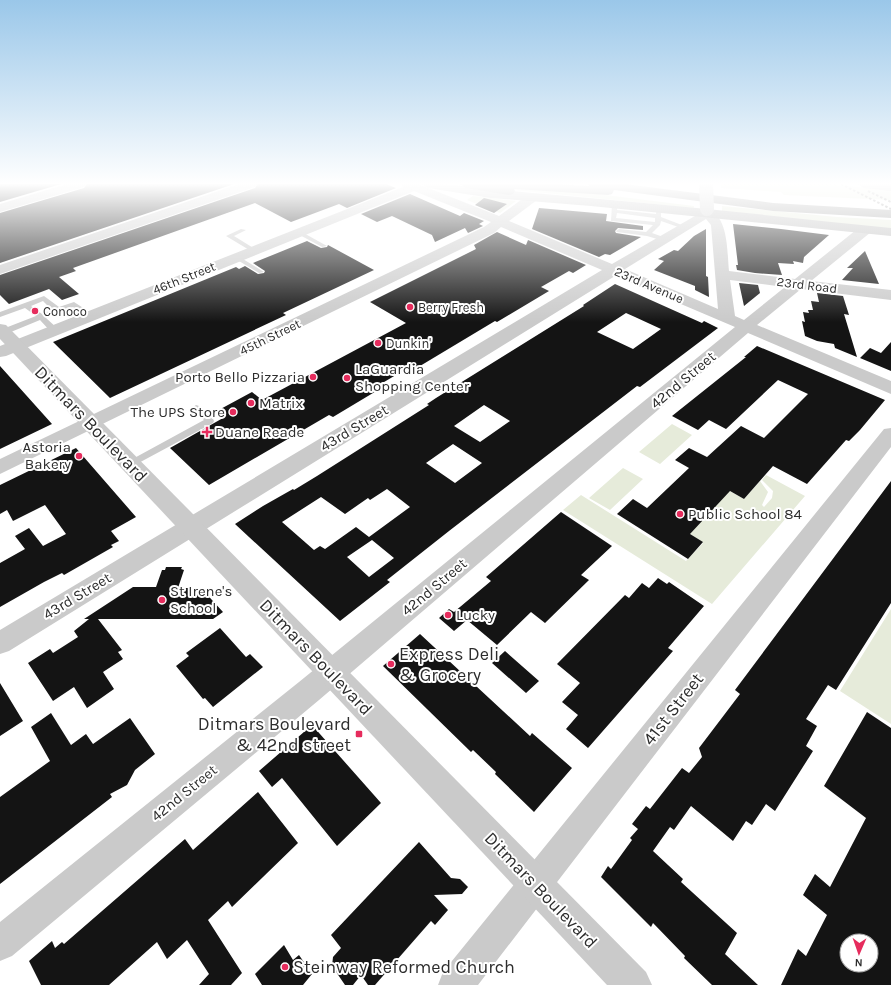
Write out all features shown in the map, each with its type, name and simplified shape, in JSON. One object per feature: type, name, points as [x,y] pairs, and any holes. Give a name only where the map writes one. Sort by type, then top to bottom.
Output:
[{"type":"main road","points":[[874,230],[891,232]]},
{"type":"street","points":[[0,270],[117,230]]},
{"type":"street","name":"46th Street","points":[[8,348],[303,230]]},
{"type":"street","name":"45th Street","points":[[0,467],[487,230]]},
{"type":"street","name":"23rd Avenue","points":[[520,230],[891,388]]},
{"type":"street","name":"43rd Street","points":[[0,643],[679,230]]},
{"type":"street","points":[[717,230],[727,318]]},
{"type":"street","name":"42nd Street","points":[[0,944],[331,672],[746,326],[865,230]]},
{"type":"street","name":"23rd Road","points":[[723,274],[891,295]]},
{"type":"street","name":"Ditmars Boulevard","points":[[2,330],[8,348],[90,423],[633,985]]},
{"type":"street","name":"41st Street","points":[[456,985],[891,434]]},
{"type":"lane","points":[[243,230],[229,236],[253,250]]},
{"type":"lane","points":[[648,234],[650,230]]},
{"type":"lane","points":[[619,231],[648,234],[664,239]]},
{"type":"lane","points":[[298,232],[324,246]]},
{"type":"lane","points":[[236,257],[261,272]]},
{"type":"lane","points":[[0,315],[44,298],[58,311]]},
{"type":"lane","points":[[2,330],[41,318],[74,304],[90,315]]},
{"type":"lane","points":[[26,305],[54,330]]},
{"type":"lane","points":[[14,309],[28,322]]},
{"type":"lane","points":[[130,464],[210,421],[196,408]]},
{"type":"green space","points":[[672,424],[692,435],[660,464],[639,452]]},
{"type":"green space","points":[[623,468],[643,479],[610,510],[589,498]]},
{"type":"green space","points":[[766,475],[805,496],[712,604],[563,510],[581,495],[686,561],[703,543],[688,533],[728,490],[744,499],[760,481],[768,492],[762,505],[764,507],[772,498],[773,491],[762,480]]},
{"type":"green space","points":[[891,609],[891,724],[840,691]]},
{"type":"building","points":[[0,230],[98,230],[0,263]]},
{"type":"building","points":[[132,230],[179,230],[73,268],[76,271],[59,277],[79,294],[62,300],[49,289],[9,304],[0,295],[0,275]]},
{"type":"building","points":[[421,230],[461,230],[435,242],[432,235]]},
{"type":"building","points":[[466,230],[474,230],[468,233]]},
{"type":"building","points":[[534,230],[616,230],[616,233],[641,237],[610,255],[605,254],[599,257]]},
{"type":"building","points":[[706,230],[706,276],[708,277],[709,297],[695,290],[695,286],[654,270],[664,261],[658,259],[674,250],[678,251],[694,236]]},
{"type":"building","points":[[734,230],[789,230],[829,235],[804,257],[803,263],[793,261],[794,264],[778,263],[782,275],[737,270],[736,265],[738,265]]},
{"type":"building","name":"LaGuardia Shopping Center","points":[[497,232],[526,245],[528,240],[586,265],[573,273],[569,271],[541,287],[549,291],[497,322],[495,321],[415,369],[411,366],[374,388],[378,390],[333,417],[329,415],[209,485],[170,448],[223,418],[215,412],[252,392],[262,400],[406,323],[370,302],[476,249],[474,245]]},
{"type":"building","points":[[307,241],[321,248],[327,247],[328,245],[374,270],[283,313],[286,315],[110,398],[53,342],[236,267],[239,269],[245,266],[258,274],[264,273],[265,271],[253,263]]},
{"type":"building","points":[[865,251],[879,284],[842,280],[853,268],[847,268]]},
{"type":"building","points":[[739,283],[758,285],[760,293],[744,306]]},
{"type":"building","points":[[615,284],[702,323],[704,321],[718,328],[640,387],[637,386],[449,531],[387,580],[390,582],[340,621],[235,524],[263,506],[317,476],[429,405],[427,404],[436,398],[584,306],[583,305]],"holes":[[[626,313],[661,329],[633,349],[597,332]],[[484,405],[510,421],[480,442],[454,426]],[[453,444],[482,463],[455,483],[426,463]],[[387,489],[410,507],[369,537],[356,527],[325,549],[320,546],[314,550],[282,522],[321,497],[345,514],[368,498],[370,500]],[[372,540],[394,558],[369,577],[347,557]]]},
{"type":"building","points":[[817,293],[843,296],[849,315],[844,314],[857,357],[835,348],[834,344],[817,341],[805,336],[802,321],[805,322],[803,312],[809,313],[808,310],[813,310],[811,301],[819,302]]},
{"type":"building","points":[[891,342],[891,371],[860,358],[870,348],[881,353]]},
{"type":"building","points":[[757,346],[885,400],[860,430],[849,441],[846,440],[807,484],[773,466],[744,499],[730,491],[690,534],[703,542],[688,559],[617,514],[633,499],[647,508],[689,468],[675,460],[689,448],[707,457],[741,426],[764,438],[808,394],[778,380],[726,429],[709,420],[698,430],[672,416],[746,357],[744,357]]},
{"type":"building","points":[[0,366],[52,424],[0,449]]},
{"type":"building","points":[[76,448],[136,517],[111,531],[119,541],[111,545],[113,547],[64,575],[62,573],[44,582],[0,607],[0,563],[25,549],[15,536],[29,528],[43,546],[66,534],[45,505],[13,521],[7,510],[0,514],[0,485]]},
{"type":"building","points":[[891,481],[891,603],[836,690],[828,685],[806,719],[817,726],[806,746],[813,751],[775,811],[766,804],[752,825],[746,821],[733,841],[691,806],[674,830],[670,827],[653,851],[683,879],[681,882],[737,933],[725,954],[758,985],[712,985],[684,958],[685,956],[653,923],[651,927],[601,877],[608,866],[611,869],[632,840],[630,838],[638,829],[632,824],[646,806],[650,809],[682,768],[689,773],[702,757],[699,748],[740,694],[735,690]]},
{"type":"building","points":[[561,512],[612,546],[581,575],[589,580],[545,623],[531,612],[497,645],[467,620],[454,631],[439,618],[449,609],[454,612],[491,581],[486,577]]},
{"type":"building","points":[[166,567],[182,567],[181,569],[184,570],[178,588],[201,588],[223,612],[213,619],[98,619],[122,650],[118,652],[123,659],[103,672],[114,689],[87,708],[74,687],[53,701],[28,663],[50,649],[53,653],[78,637],[74,631],[89,619],[84,619],[133,587],[156,587],[162,570],[165,570]]},
{"type":"building","points":[[658,578],[667,584],[669,582],[704,606],[668,648],[673,651],[588,748],[566,729],[578,715],[562,702],[580,683],[557,664],[625,595],[629,598],[642,583],[649,588]]},
{"type":"building","points":[[220,628],[246,657],[250,654],[263,667],[213,707],[205,698],[203,699],[176,666],[189,656],[186,653]]},
{"type":"building","points":[[420,634],[530,736],[532,733],[572,768],[534,812],[495,774],[496,772],[473,750],[471,752],[383,666]]},
{"type":"building","points":[[505,651],[539,681],[526,693],[492,663]]},
{"type":"building","points":[[0,683],[23,721],[0,736]]},
{"type":"building","points":[[867,712],[891,728],[891,985],[781,985],[798,949],[806,956],[827,915],[803,895],[815,874],[830,887],[866,818],[824,786]]},
{"type":"building","points":[[51,713],[71,745],[86,734],[93,744],[130,718],[155,754],[135,770],[127,785],[110,794],[112,797],[0,884],[0,797],[50,761],[31,727]]},
{"type":"building","points":[[312,725],[381,803],[337,846],[282,778],[272,787],[259,771]]},
{"type":"building","points":[[258,792],[298,843],[232,907],[228,901],[208,920],[242,973],[231,985],[199,985],[209,974],[187,940],[167,959],[157,942],[109,985],[41,985],[29,961],[52,941],[55,948],[62,942],[64,944],[185,839],[193,850]]},
{"type":"building","points":[[419,842],[451,878],[460,879],[468,887],[462,894],[434,895],[448,910],[435,925],[431,921],[375,985],[368,985],[361,975],[353,985],[345,985],[332,966],[333,957],[341,948],[331,935]]},
{"type":"building","name":"Steinway Reformed Church","points":[[284,945],[293,960],[299,955],[312,974],[303,985],[262,985],[255,974]]},
{"type":"place","name":"Berry Fresh","points":[[410,307]]},
{"type":"place","name":"Conoco","points":[[35,311]]},
{"type":"place","name":"Dunkin'","points":[[378,343]]},
{"type":"place","name":"Porto Bello Pizzaria","points":[[313,377]]},
{"type":"place","name":"LaGuardia Shopping Center","points":[[347,378]]},
{"type":"place","name":"Matrix","points":[[251,403]]},
{"type":"place","name":"The UPS Store","points":[[233,412]]},
{"type":"place","name":"Duane Reade","points":[[207,432]]},
{"type":"place","name":"Astoria Bakery","points":[[79,456]]},
{"type":"place","name":"Public School 84","points":[[680,514]]},
{"type":"place","name":"St Irene's School","points":[[162,600]]},
{"type":"place","name":"Lucky","points":[[448,615]]},
{"type":"place","name":"Express Deli & Grocery","points":[[391,664]]},
{"type":"place","name":"Ditmars Boulevard & 42nd street","points":[[359,734]]},
{"type":"place","name":"Steinway Reformed Church","points":[[285,967]]}]
